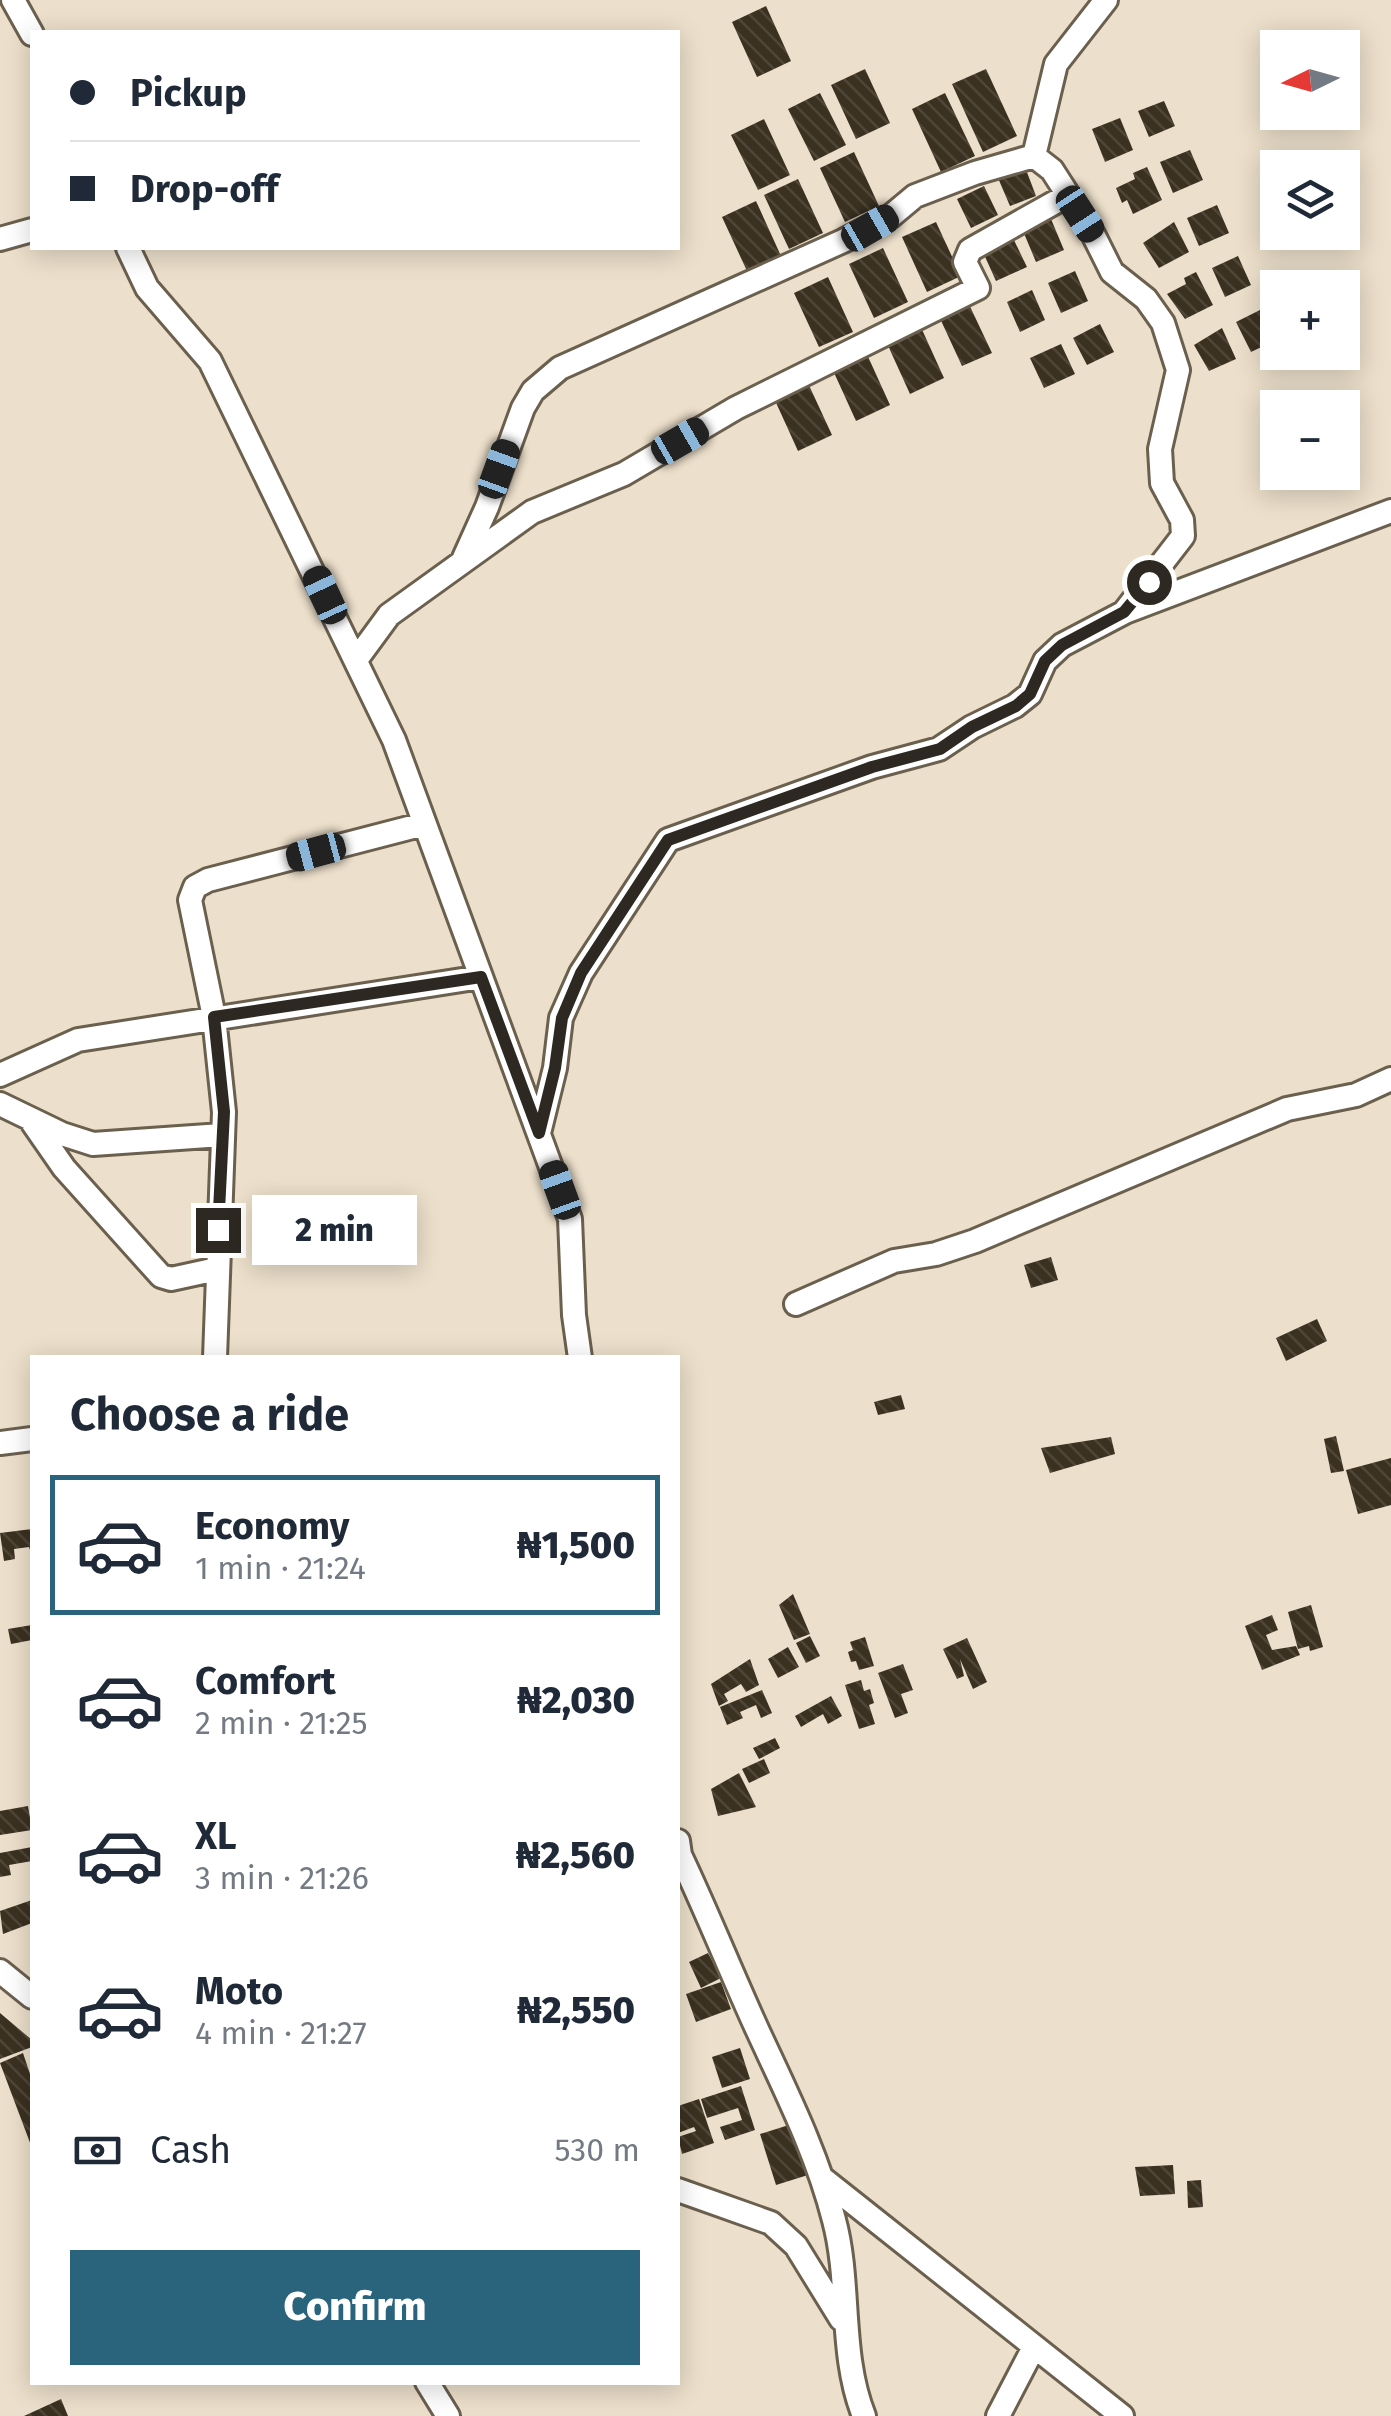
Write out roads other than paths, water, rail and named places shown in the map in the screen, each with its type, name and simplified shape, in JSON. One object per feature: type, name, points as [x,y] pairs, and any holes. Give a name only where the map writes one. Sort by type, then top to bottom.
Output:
[{"type":"street","points":[[13,0],[30,30]]},
{"type":"street","points":[[1034,156],[1056,64],[1106,0]]},
{"type":"street","points":[[1034,156],[1052,170],[1112,272],[1146,299],[1163,322],[1178,370],[1160,449],[1162,484],[1182,520],[1183,536],[1124,612]]},
{"type":"street","points":[[464,558],[523,408],[534,391],[560,368],[856,234],[891,216],[915,196],[974,173],[1034,156]]},
{"type":"street","points":[[356,660],[389,615],[532,512],[624,474],[736,408],[978,288],[964,262],[970,250],[1068,195]]},
{"type":"street","points":[[0,239],[30,231]]},
{"type":"street","points":[[129,250],[147,288],[210,361],[394,740],[570,1219],[579,1353]]},
{"type":"street","points":[[539,1133],[562,1018],[581,973],[668,840],[872,767],[940,749],[972,727],[1016,706],[1030,694],[1045,661],[1062,645],[1124,612],[1391,511]]},
{"type":"street","points":[[215,1355],[224,1112],[214,1017],[190,900],[195,888],[208,880],[424,824]]},
{"type":"street","points":[[0,1075],[78,1040],[481,977]]},
{"type":"street","points":[[796,1304],[894,1262],[976,1241],[1287,1109],[1356,1095],[1391,1079]]},
{"type":"street","points":[[0,1104],[93,1144],[222,1136]]},
{"type":"street","points":[[30,1119],[64,1168],[161,1276],[170,1279],[218,1269]]},
{"type":"street","points":[[0,1443],[30,1440]]},
{"type":"street","points":[[680,1854],[822,2178],[836,2224],[846,2326],[864,2416]]},
{"type":"street","points":[[0,1971],[30,1994]]},
{"type":"street","points":[[822,2178],[1122,2416]]},
{"type":"street","points":[[680,2191],[772,2222],[796,2246],[846,2326]]},
{"type":"street","points":[[998,2416],[1034,2346]]},
{"type":"street","points":[[428,2385],[448,2416]]}]
